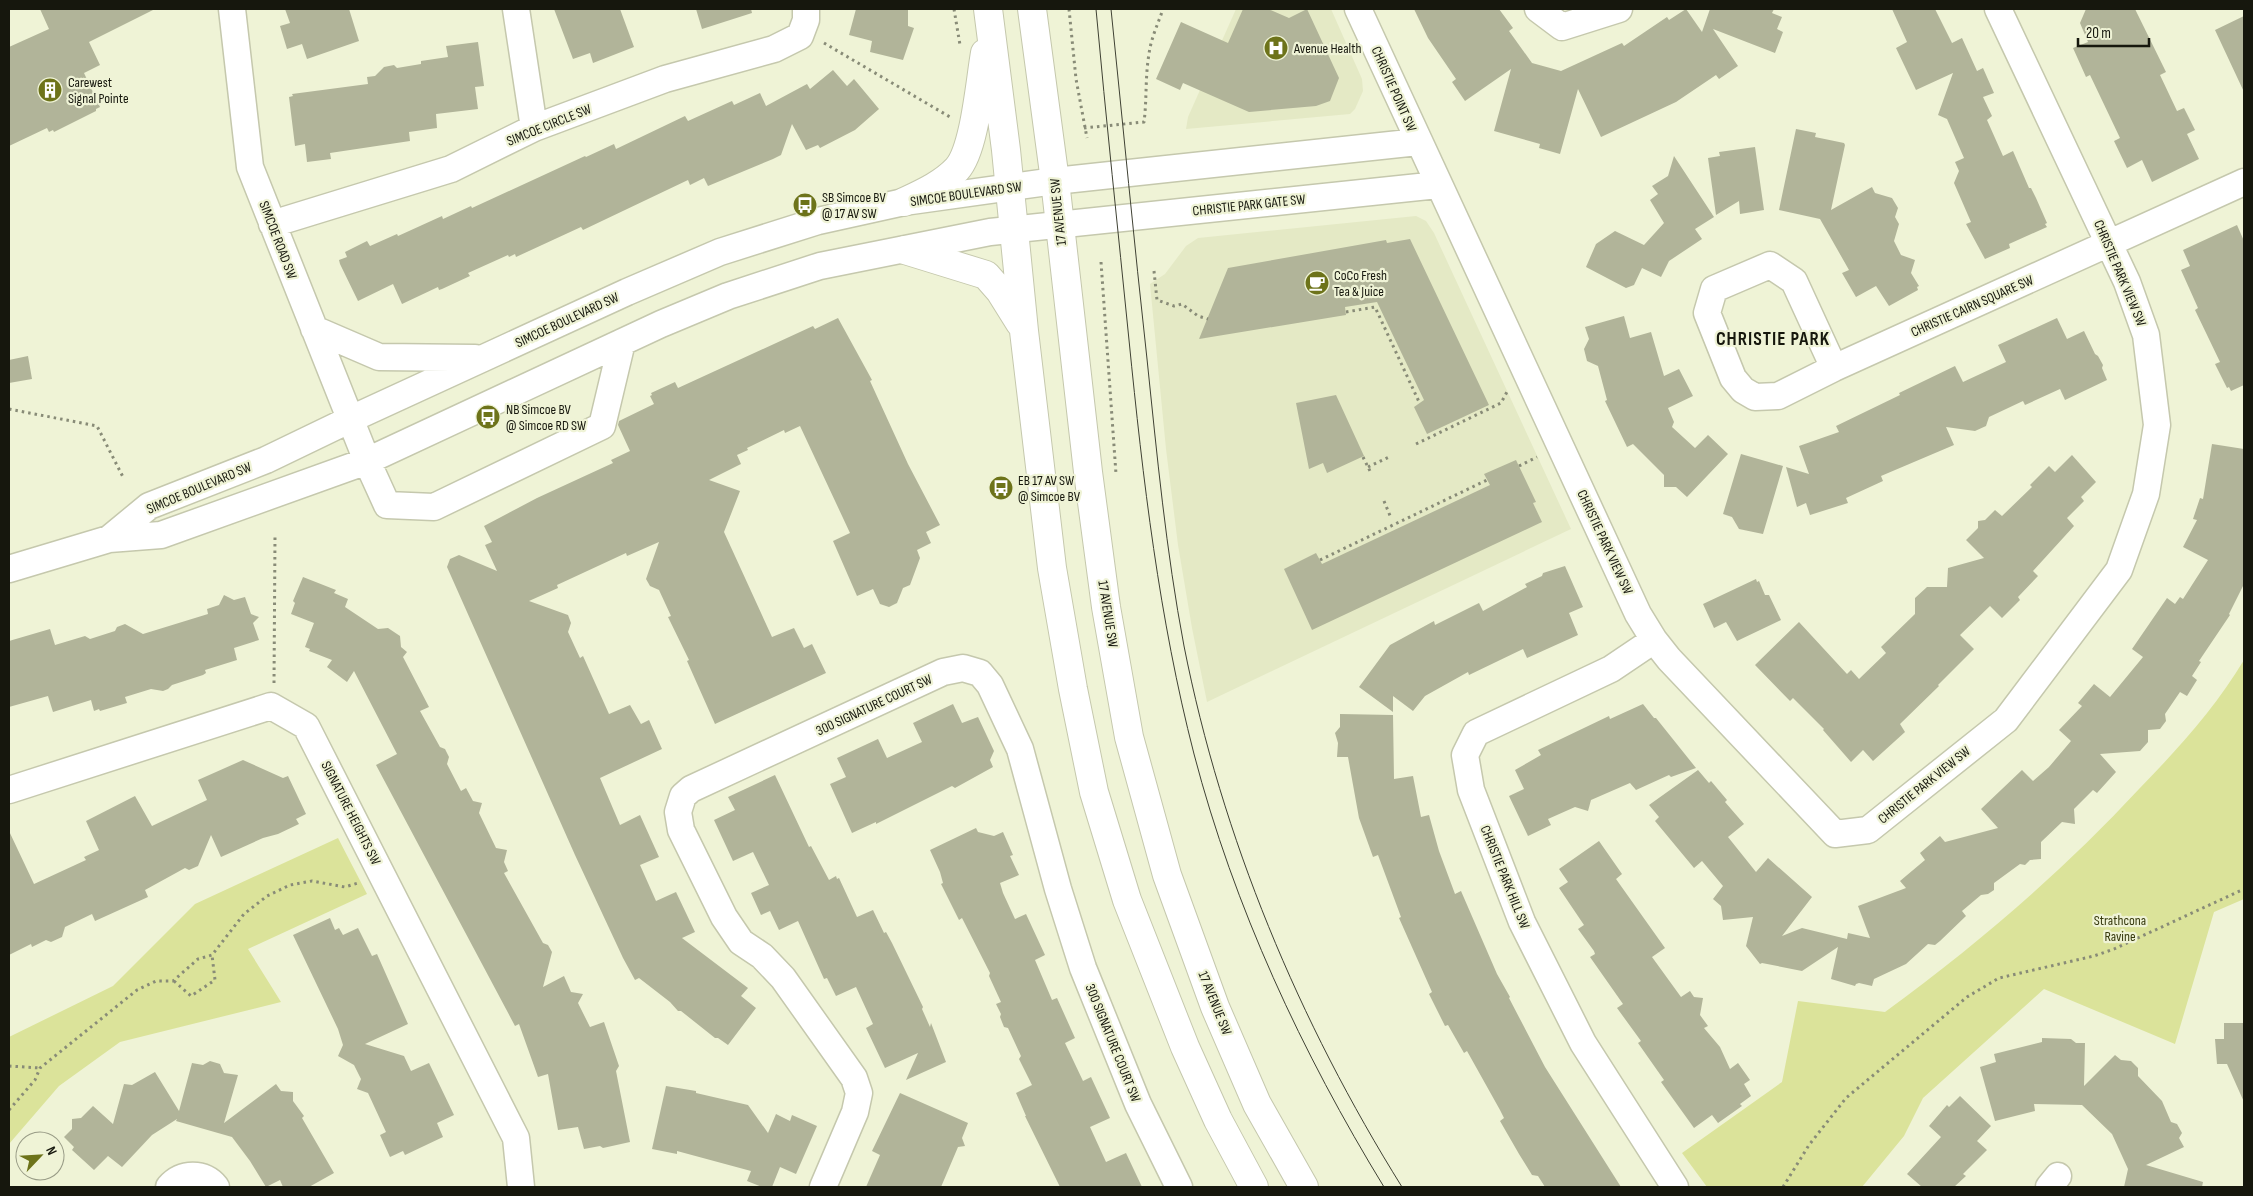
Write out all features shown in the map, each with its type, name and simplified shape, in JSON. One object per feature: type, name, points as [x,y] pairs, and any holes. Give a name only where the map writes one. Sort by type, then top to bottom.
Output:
[{"type":"main road","name":"17 AVENUE SW","points":[[1032,9],[1055,181],[1088,472],[1106,607],[1129,737],[1167,875],[1215,1007],[1257,1104],[1304,1187]]},
{"type":"main road","points":[[989,16],[1052,568],[1073,689],[1094,792],[1127,900],[1184,1047],[1218,1120],[1254,1187]]},
{"type":"main road","points":[[904,202],[945,180],[958,168],[967,150],[972,134],[989,16]]},
{"type":"main road","points":[[905,250],[986,275],[1000,291],[1024,331]]},
{"type":"street","name":"SIMCOE ROAD SW","points":[[232,9],[250,167],[367,461],[387,505],[434,507],[602,426],[622,342]]},
{"type":"street","points":[[516,9],[534,128]]},
{"type":"street","points":[[800,36],[806,20],[806,9]]},
{"type":"street","name":"CHRISTIE POINT SW","points":[[1358,9],[1418,142]]},
{"type":"street","points":[[1538,9],[1562,27],[1618,9]]},
{"type":"street","name":"CHRISTIE PARK VIEW SW","points":[[1418,142],[1630,598],[1654,640],[1835,834],[1868,830],[2006,720],[2119,570],[2146,494],[2157,425],[2146,335],[2127,282],[1998,9]]},
{"type":"street","name":"SIMCOE CIRCLE SW","points":[[272,224],[451,169],[534,128],[665,79],[774,49],[800,36]]},
{"type":"street","points":[[1055,181],[1418,142]]},
{"type":"street","name":"SIMCOE BOULEVARD SW","points":[[109,539],[149,506],[266,460],[351,418],[720,252],[818,221],[904,202],[1055,181]]},
{"type":"street","name":"CHRISTIE CAIRN SQUARE SW","points":[[1834,368],[1794,281],[1770,265],[1714,289],[1706,312],[1733,378],[1743,390],[1755,397],[1778,396],[1834,368],[2244,182]]},
{"type":"street","name":"CHRISTIE PARK GATE SW","points":[[1060,224],[1438,185]]},
{"type":"street","name":"SIMCOE BOULEVARD SW","points":[[9,569],[109,539],[161,535],[367,461],[622,342],[728,296],[773,281],[836,262],[1014,228],[1060,224]]},
{"type":"street","points":[[314,329],[379,358],[483,358]]},
{"type":"street","name":"CHRISTIE PARK HILL SW","points":[[1654,640],[1611,669],[1476,733],[1465,755],[1471,790],[1522,922],[1583,1042],[1675,1187]]},
{"type":"street","name":"300 SIGNATURE COURT SW","points":[[823,1187],[855,1112],[859,1093],[854,1078],[784,978],[762,956],[741,942],[724,917],[681,830],[678,812],[683,796],[691,790],[943,672],[963,668],[980,672],[990,685],[1020,749],[1058,889],[1083,968],[1138,1104],[1179,1187]]},
{"type":"street","points":[[9,790],[271,706]]},
{"type":"street","name":"SIGNATURE HEIGHTS SW","points":[[271,706],[306,726],[516,1138],[521,1187]]},
{"type":"street","points":[[169,1187],[179,1179],[188,1176],[207,1179],[216,1187]]},
{"type":"path","points":[[1069,9],[1076,79],[1087,138]]},
{"type":"path","points":[[1084,128],[1144,122],[1147,103],[1148,57],[1151,40],[1163,9]]},
{"type":"path","points":[[800,36],[828,44],[958,121]]},
{"type":"path","points":[[1101,262],[1117,480]]},
{"type":"path","points":[[1154,271],[1157,300],[1174,306],[1182,304],[1198,316],[1208,319]]},
{"type":"path","points":[[1346,312],[1375,307],[1420,404]]},
{"type":"path","points":[[1416,444],[1434,433],[1500,403],[1509,388]]},
{"type":"path","points":[[9,409],[97,426],[123,477]]},
{"type":"path","points":[[1519,466],[1540,455]]},
{"type":"path","points":[[1363,457],[1371,473]]},
{"type":"path","points":[[1368,467],[1389,457]]},
{"type":"path","points":[[1320,560],[1487,480]]},
{"type":"path","points":[[1384,501],[1391,518]]},
{"type":"path","points":[[271,706],[275,675],[275,536]]},
{"type":"path","points":[[173,981],[198,960],[212,955],[244,914],[255,904],[279,890],[312,882],[344,887],[354,886],[380,871]]},
{"type":"path","points":[[1784,1187],[1809,1145],[1846,1098],[1954,1006],[1983,986],[1999,978],[2094,956],[2114,949],[2244,889]]},
{"type":"path","points":[[9,1110],[35,1080],[40,1068],[137,990],[156,980],[173,981],[192,996],[215,980],[212,955]]},
{"type":"path","points":[[9,1066],[40,1068]]},
{"type":"shaded area","name":"Avenue Health","points":[[1236,9],[1331,9],[1362,79],[1363,91],[1355,109],[1350,114],[1186,129],[1188,117]]},
{"type":"shaded area","points":[[1416,216],[1426,221],[1434,233],[1571,529],[1207,702],[1178,545],[1166,449],[1150,284],[1165,274],[1186,246],[1198,238]]},
{"type":"green space","name":"Strathcona Ravine","points":[[2244,660],[2244,899],[2214,912],[2175,1044],[2044,989],[1923,1098],[1904,1136],[1862,1187],[1707,1187],[1682,1153],[1782,1082],[1798,1001],[1885,1012],[1919,987],[2018,906],[2110,820],[2195,728],[2221,695]]},
{"type":"green space","points":[[338,838],[367,894],[248,949],[281,1002],[120,1042],[59,1086],[20,1131],[15,1131],[15,1137],[9,1144],[9,1037],[113,986],[195,904]]},
{"type":"building","name":"Carewest Signal Pointe","points":[[40,9],[155,9],[89,42],[100,65],[84,73],[100,107],[96,111],[54,132],[53,130],[49,132],[47,128],[9,146],[9,47],[49,29]]},
{"type":"building","points":[[285,9],[349,9],[359,41],[307,59],[302,44],[287,49],[280,26],[290,23]]},
{"type":"building","points":[[554,9],[620,9],[634,47],[593,63],[590,53],[573,59]]},
{"type":"building","points":[[696,9],[751,9],[752,13],[702,29]]},
{"type":"building","points":[[856,9],[908,9],[908,26],[914,28],[903,60],[870,52],[872,41],[849,35]]},
{"type":"building","name":"Avenue Health","points":[[1243,9],[1268,9],[1289,18],[1307,9],[1339,78],[1330,101],[1316,106],[1249,112],[1183,83],[1180,90],[1156,79],[1181,22],[1228,43]]},
{"type":"building","points":[[1414,9],[1499,9],[1513,28],[1509,31],[1532,63],[1561,71],[1622,43],[1624,46],[1667,17],[1669,20],[1686,9],[1702,32],[1710,9],[1774,9],[1772,13],[1782,17],[1777,29],[1783,32],[1775,53],[1713,29],[1738,66],[1719,79],[1716,75],[1676,102],[1601,137],[1578,89],[1560,154],[1539,148],[1540,144],[1494,131],[1511,69],[1465,101],[1452,82],[1456,79],[1428,38]]},
{"type":"building","points":[[1892,9],[1935,9],[1952,43],[1962,38],[1977,71],[1983,68],[1994,93],[1983,97],[1992,116],[1987,120],[2003,156],[2013,151],[2029,188],[2031,188],[2036,198],[2047,227],[2009,244],[2010,248],[1985,259],[1966,224],[1971,222],[1954,183],[1959,171],[1955,162],[1964,158],[1947,119],[1938,115],[1953,73],[1916,90],[1896,48],[1907,42]]},
{"type":"building","points":[[2086,9],[2135,9],[2166,72],[2160,75],[2177,111],[2184,108],[2195,130],[2187,134],[2199,159],[2152,182],[2142,160],[2127,168],[2114,141],[2120,138],[2090,75],[2086,77],[2073,48],[2088,42],[2080,23]]},
{"type":"building","points":[[2244,16],[2244,92],[2215,30]]},
{"type":"building","points":[[478,42],[484,86],[475,87],[478,109],[436,114],[437,128],[409,132],[410,141],[330,153],[331,159],[307,162],[305,144],[295,146],[289,97],[293,96],[292,94],[368,84],[367,77],[375,76],[384,67],[394,65],[397,68],[421,64],[421,61],[448,57],[446,46]]},
{"type":"building","points":[[833,70],[847,86],[854,79],[879,109],[855,130],[820,148],[818,145],[806,150],[792,124],[781,155],[773,159],[708,186],[704,178],[690,185],[688,180],[583,230],[581,227],[516,257],[515,254],[509,257],[508,255],[468,273],[470,276],[442,289],[439,290],[438,287],[402,304],[393,284],[358,301],[340,264],[339,260],[347,257],[345,252],[367,241],[370,246],[397,234],[398,236],[442,216],[443,219],[471,206],[472,208],[614,144],[616,149],[685,116],[688,121],[732,101],[734,105],[760,93],[766,106],[807,84],[810,89]]},
{"type":"building","points":[[1796,129],[1816,133],[1815,137],[1844,143],[1845,145],[1831,210],[1872,187],[1875,193],[1892,198],[1898,208],[1895,217],[1899,224],[1894,241],[1901,255],[1915,260],[1911,273],[1919,286],[1917,287],[1918,290],[1889,306],[1876,286],[1856,297],[1842,273],[1849,270],[1820,219],[1779,210]]},
{"type":"building","points":[[1755,147],[1764,210],[1740,214],[1739,201],[1716,215],[1708,158],[1720,156],[1719,152]]},
{"type":"building","points":[[1674,156],[1714,217],[1695,229],[1702,239],[1669,261],[1661,277],[1642,268],[1634,285],[1626,288],[1586,267],[1596,244],[1615,231],[1644,245],[1664,223],[1650,200],[1658,194],[1652,186],[1668,176]]},
{"type":"building","points":[[2237,225],[2244,241],[2244,385],[2231,391],[2229,387],[2227,388],[2215,364],[2220,362],[2195,310],[2198,308],[2181,270],[2190,266],[2183,250]]},
{"type":"building","points":[[1410,239],[1489,405],[1427,434],[1414,407],[1424,400],[1377,302],[1345,307],[1346,315],[1199,339],[1228,268],[1386,240],[1387,243]]},
{"type":"building","points":[[1624,316],[1630,338],[1651,332],[1664,376],[1679,369],[1693,396],[1668,408],[1674,422],[1672,427],[1695,448],[1708,435],[1728,454],[1687,497],[1676,487],[1664,487],[1664,475],[1633,444],[1627,447],[1605,401],[1607,400],[1598,366],[1587,361],[1584,349],[1589,339],[1585,327]]},
{"type":"building","points":[[838,318],[872,380],[870,381],[908,464],[940,525],[926,532],[931,543],[917,550],[920,558],[910,585],[903,588],[897,603],[889,607],[880,604],[873,589],[857,596],[833,541],[850,533],[800,426],[785,433],[784,430],[747,448],[748,450],[737,455],[741,464],[709,480],[740,491],[724,532],[772,637],[794,628],[804,648],[812,644],[826,673],[715,724],[687,661],[689,660],[668,617],[671,616],[659,590],[650,586],[646,579],[659,542],[627,556],[626,553],[557,585],[558,588],[529,601],[568,615],[571,623],[568,632],[580,658],[583,656],[609,714],[630,705],[641,724],[649,720],[662,749],[600,778],[620,825],[640,815],[659,857],[640,865],[656,901],[676,892],[695,932],[682,938],[748,988],[741,996],[756,1008],[728,1045],[715,1038],[681,1011],[678,1011],[670,1002],[639,978],[635,980],[575,855],[447,567],[450,559],[459,555],[497,571],[485,545],[492,542],[484,526],[537,498],[613,463],[611,460],[630,451],[618,425],[619,421],[654,404],[650,396],[652,395],[651,393],[675,382],[678,388],[813,326],[815,329]]},
{"type":"building","points":[[2057,318],[2067,339],[2084,331],[2095,354],[2103,365],[2102,368],[2107,380],[2065,400],[2060,389],[2025,405],[2023,401],[1989,417],[1986,426],[1975,431],[1946,427],[1954,445],[1881,476],[1883,481],[1846,498],[1848,503],[1810,515],[1806,503],[1797,507],[1786,467],[1809,474],[1799,446],[1839,432],[1836,426],[1955,366],[1963,382],[2006,362],[1998,345]]},
{"type":"building","points":[[28,356],[32,379],[9,383],[9,360]]},
{"type":"building","points":[[1336,395],[1364,456],[1327,473],[1323,463],[1309,469],[1296,403]]},
{"type":"building","points":[[2212,444],[2244,449],[2244,584],[2230,615],[2199,661],[2201,662],[2192,676],[2197,680],[2187,696],[2180,692],[2165,714],[2166,721],[2160,729],[2148,730],[2148,742],[2140,751],[2100,754],[2116,772],[2097,793],[2093,790],[2074,809],[2075,824],[2062,822],[2041,842],[2041,859],[2030,860],[2025,865],[2020,864],[1994,883],[1994,890],[1988,894],[1981,895],[1962,911],[1966,916],[1940,941],[1935,945],[1928,944],[1906,964],[1874,979],[1872,986],[1859,983],[1855,986],[1831,979],[1838,947],[1802,971],[1760,964],[1746,946],[1753,917],[1723,920],[1721,906],[1713,899],[1723,886],[1702,861],[1694,868],[1655,821],[1659,817],[1649,805],[1698,770],[1709,783],[1711,781],[1727,800],[1725,802],[1744,824],[1728,837],[1756,872],[1768,858],[1812,897],[1782,936],[1802,928],[1847,939],[1848,933],[1870,938],[1858,906],[1906,888],[1900,881],[1925,860],[1920,853],[1940,836],[1945,842],[1998,828],[1981,809],[2022,770],[2033,781],[2049,767],[2071,741],[2059,730],[2082,706],[2078,703],[2094,684],[2110,697],[2143,657],[2132,649],[2167,598],[2175,604],[2180,597],[2183,599],[2208,560],[2183,547],[2197,520],[2193,519],[2200,498],[2203,499]]},
{"type":"building","points":[[1741,454],[1783,466],[1763,534],[1739,529],[1732,517],[1723,514]]},
{"type":"building","points":[[2072,455],[2096,482],[2081,497],[2084,501],[2067,518],[2074,526],[2033,571],[2038,576],[2018,597],[2020,600],[2002,618],[1990,606],[1960,635],[1974,649],[1900,724],[1905,732],[1873,761],[1863,750],[1851,762],[1824,729],[1793,698],[1790,701],[1755,665],[1799,622],[1847,674],[1851,670],[1859,679],[1886,653],[1881,647],[1915,614],[1915,598],[1927,587],[1947,587],[1948,568],[1984,558],[1966,540],[1978,528],[1978,521],[1985,520],[1995,510],[2002,516],[2032,487],[2030,485],[2049,466],[2055,472]]},
{"type":"building","points":[[1516,460],[1536,502],[1533,503],[1542,522],[1312,630],[1284,569],[1316,553],[1322,564],[1490,485],[1484,474]]},
{"type":"building","points":[[1565,566],[1583,607],[1569,613],[1578,635],[1527,658],[1523,649],[1469,675],[1468,672],[1425,696],[1413,711],[1393,696],[1393,712],[1359,687],[1390,645],[1434,621],[1435,625],[1479,603],[1483,611],[1527,587],[1525,584],[1542,576],[1543,573]]},
{"type":"building","points":[[303,577],[336,590],[334,593],[348,599],[345,607],[378,629],[388,628],[400,636],[401,647],[407,652],[403,657],[429,707],[420,711],[440,747],[445,749],[449,757],[447,764],[461,791],[466,788],[473,801],[482,803],[479,813],[496,848],[507,850],[504,862],[508,871],[504,873],[543,943],[548,945],[552,952],[543,987],[564,976],[571,992],[583,994],[578,1003],[590,1027],[604,1022],[619,1066],[616,1071],[630,1142],[603,1148],[600,1146],[584,1149],[578,1127],[558,1130],[548,1074],[538,1077],[519,1024],[515,1026],[376,765],[397,754],[354,671],[347,682],[327,667],[332,660],[309,651],[310,649],[305,647],[314,623],[291,614],[295,603],[293,601]]},
{"type":"building","points":[[1756,579],[1757,582],[1759,581],[1765,595],[1769,595],[1781,620],[1737,641],[1726,622],[1714,628],[1703,604]]},
{"type":"building","points":[[224,595],[234,600],[245,597],[251,614],[259,617],[253,623],[259,640],[234,648],[237,660],[205,670],[206,673],[203,675],[172,685],[163,691],[151,689],[125,697],[127,703],[100,711],[99,709],[94,711],[91,700],[53,712],[48,696],[9,707],[9,641],[50,629],[55,645],[85,636],[90,639],[115,631],[117,627],[125,624],[143,634],[208,614],[207,609],[219,605]]},
{"type":"building","points":[[953,704],[962,723],[978,717],[994,751],[990,760],[993,767],[955,788],[952,786],[876,824],[876,822],[852,833],[830,784],[846,777],[837,758],[878,739],[887,758],[922,742],[913,723]]},
{"type":"building","points":[[1643,704],[1696,768],[1671,777],[1669,775],[1636,790],[1630,783],[1591,800],[1588,811],[1575,807],[1548,819],[1551,825],[1528,836],[1509,796],[1524,789],[1515,770],[1541,755],[1538,750],[1609,716],[1610,719]]},
{"type":"building","points":[[1340,714],[1393,715],[1394,779],[1413,776],[1421,817],[1429,815],[1439,851],[1455,894],[1461,891],[1497,974],[1545,1067],[1621,1187],[1545,1187],[1538,1176],[1532,1175],[1519,1154],[1500,1121],[1504,1118],[1500,1110],[1467,1051],[1464,1053],[1448,1025],[1445,1026],[1429,994],[1432,992],[1399,918],[1401,917],[1378,855],[1373,857],[1359,818],[1348,757],[1337,757],[1338,743],[1335,733],[1340,727]]},
{"type":"building","points":[[243,760],[283,778],[288,776],[306,814],[296,819],[299,824],[221,857],[211,835],[198,866],[189,870],[185,868],[145,890],[148,897],[95,921],[92,914],[65,927],[62,937],[51,942],[46,940],[32,947],[31,944],[9,955],[9,831],[34,884],[86,860],[84,857],[99,850],[86,821],[135,796],[152,826],[207,800],[198,780]]},
{"type":"building","points":[[775,775],[809,847],[811,846],[829,880],[836,876],[837,879],[839,878],[857,917],[873,910],[884,933],[886,932],[892,943],[923,1007],[922,1009],[930,1027],[931,1023],[946,1062],[906,1080],[918,1053],[885,1068],[866,1028],[873,1024],[856,987],[836,996],[827,978],[824,979],[798,921],[779,930],[770,911],[761,915],[751,893],[769,885],[753,852],[733,861],[714,820],[735,810],[728,797]]},
{"type":"building","points":[[976,828],[978,832],[994,836],[1003,832],[1013,855],[1010,856],[1019,875],[1000,883],[1003,893],[1015,919],[1026,914],[1045,955],[1035,960],[1052,1000],[1057,998],[1075,1038],[1065,1043],[1083,1081],[1091,1077],[1110,1118],[1090,1127],[1106,1162],[1126,1153],[1142,1187],[1060,1187],[1025,1116],[1016,1093],[1032,1085],[1019,1059],[1021,1056],[1008,1028],[1004,1027],[1000,1017],[1001,1014],[996,1004],[1001,1002],[989,976],[990,973],[962,918],[959,920],[941,884],[943,883],[940,872],[930,850]]},
{"type":"building","points":[[1599,841],[1622,874],[1616,879],[1665,948],[1652,957],[1681,997],[1690,991],[1694,997],[1703,998],[1700,1015],[1708,1026],[1704,1028],[1720,1047],[1730,1069],[1738,1063],[1750,1080],[1744,1084],[1751,1096],[1740,1104],[1742,1106],[1718,1123],[1712,1115],[1694,1128],[1661,1082],[1664,1080],[1638,1043],[1641,1041],[1617,1008],[1623,1004],[1590,957],[1595,954],[1594,951],[1578,929],[1584,925],[1559,888],[1568,882],[1559,869]]},
{"type":"building","points":[[330,918],[335,930],[339,928],[343,935],[358,928],[372,956],[377,954],[408,1024],[365,1044],[404,1056],[411,1071],[429,1063],[454,1115],[437,1123],[443,1137],[405,1155],[403,1151],[390,1157],[380,1135],[386,1132],[368,1093],[357,1089],[361,1079],[354,1065],[338,1056],[343,1045],[338,1029],[293,935]]},
{"type":"building","points":[[2224,1023],[2244,1023],[2244,1102],[2227,1064],[2217,1064],[2215,1039],[2224,1039]]},
{"type":"building","points":[[2042,1038],[2071,1039],[2076,1043],[2085,1043],[2084,1086],[2115,1055],[2121,1060],[2131,1061],[2138,1068],[2138,1076],[2162,1101],[2171,1122],[2177,1124],[2182,1133],[2179,1138],[2184,1147],[2146,1165],[2203,1182],[2202,1187],[2124,1187],[2128,1169],[2112,1134],[2082,1105],[2034,1104],[2035,1111],[1995,1121],[1980,1067],[1996,1062],[1994,1054],[2042,1042]]},
{"type":"building","points":[[210,1061],[220,1064],[224,1073],[238,1075],[224,1123],[276,1084],[281,1091],[293,1092],[293,1101],[304,1116],[302,1118],[334,1173],[309,1187],[283,1187],[280,1180],[266,1187],[232,1137],[176,1121],[177,1119],[152,1135],[122,1167],[108,1156],[94,1170],[72,1150],[74,1147],[65,1136],[72,1129],[72,1119],[81,1118],[93,1106],[113,1124],[124,1084],[132,1085],[155,1072],[179,1111],[192,1063],[203,1065]]},
{"type":"building","points":[[666,1086],[696,1091],[696,1093],[748,1105],[768,1133],[776,1114],[790,1121],[792,1115],[817,1126],[796,1174],[780,1167],[772,1187],[762,1187],[747,1181],[751,1171],[677,1151],[677,1154],[652,1149]]},
{"type":"building","points":[[900,1093],[968,1123],[962,1138],[965,1146],[958,1147],[941,1187],[866,1187],[880,1155],[872,1151]]},
{"type":"building","points":[[1960,1096],[1991,1126],[1977,1141],[1987,1150],[1963,1174],[1966,1176],[1954,1187],[1922,1187],[1907,1174],[1941,1137],[1929,1126],[1947,1105],[1949,1107]]},
{"type":"tram line","points":[[1096,9],[1146,497],[1171,652],[1194,754],[1210,811],[1229,867],[1273,978],[1325,1084],[1384,1187]]},
{"type":"tram line","points":[[1111,9],[1162,503],[1184,646],[1200,718],[1243,858],[1269,927],[1298,994],[1330,1060],[1402,1187]]},
{"type":"place","name":"Avenue Health","points":[[1276,48]]},
{"type":"place","name":"Carewest Signal Pointe","points":[[50,90]]},
{"type":"place","name":"SB Simcoe BV @ 17 AV SW","points":[[805,205]]},
{"type":"place","name":"CoCo Fresh Tea & Juice","points":[[1317,283]]},
{"type":"place","name":"NB Simcoe BV @ Simcoe RD SW","points":[[488,417]]},
{"type":"place","name":"EB 17 AV SW @ Simcoe BV","points":[[1001,488]]},
{"type":"district","name":"CHRISTIE PARK","points":[[1773,339]]}]
